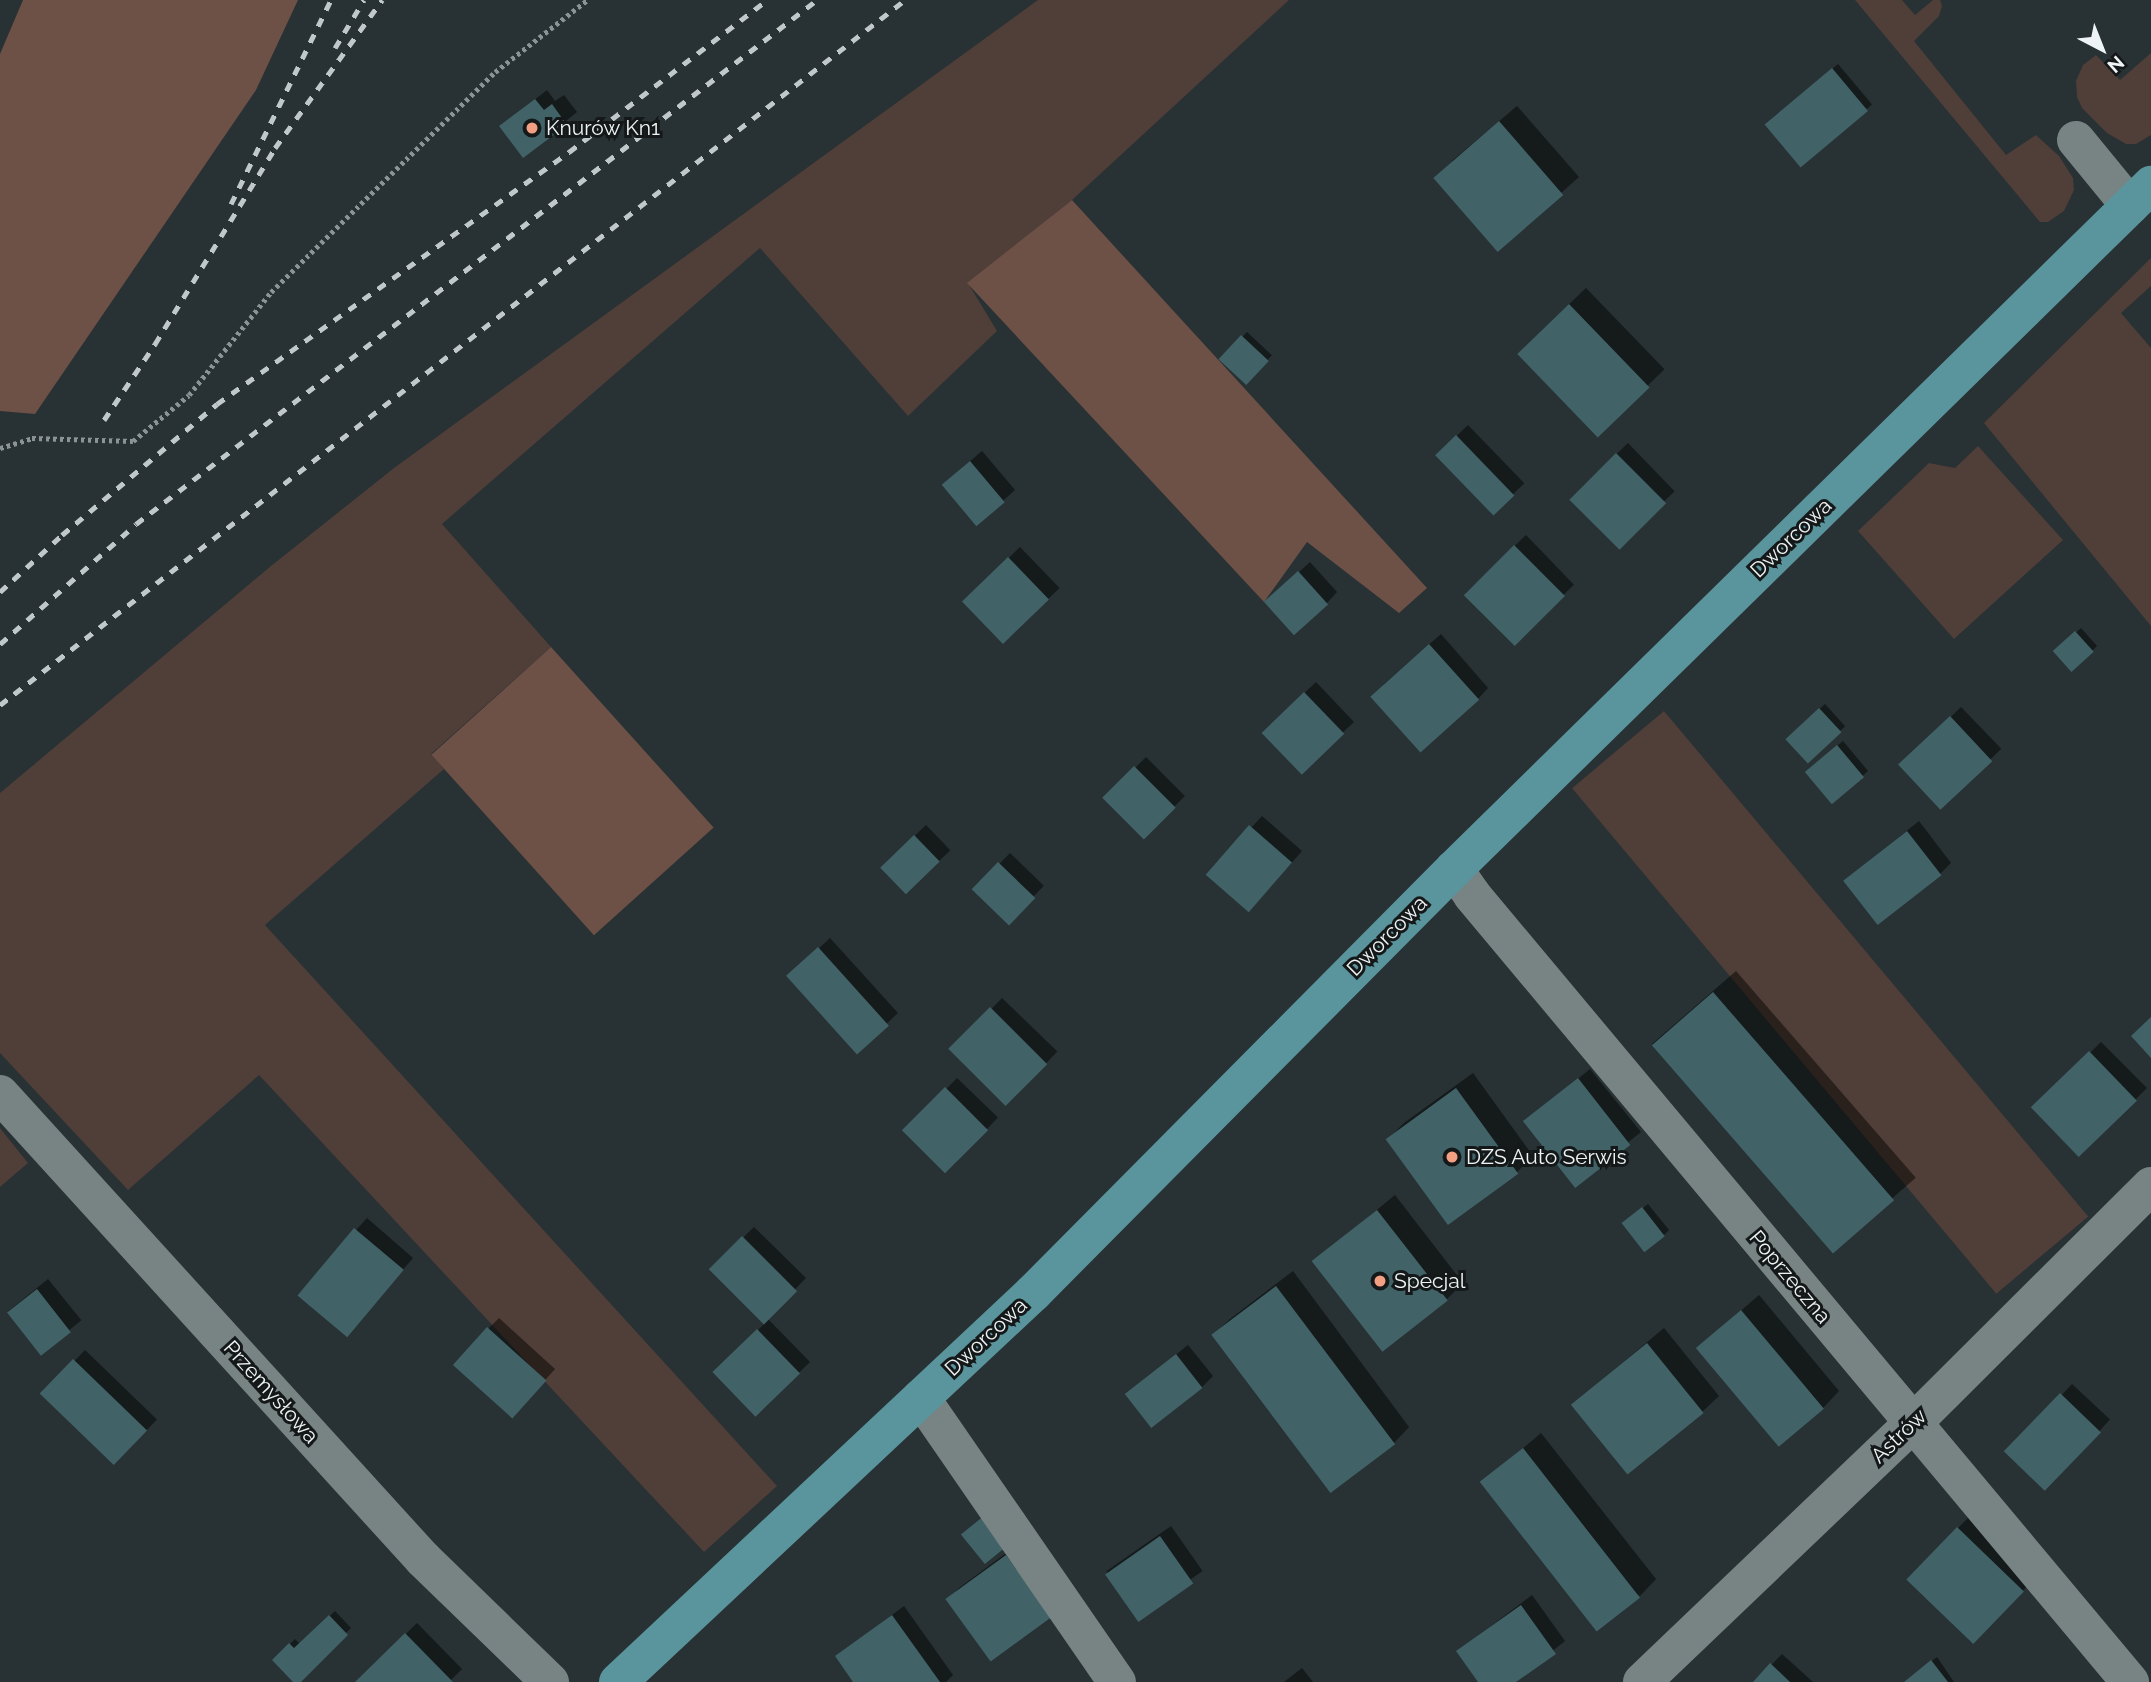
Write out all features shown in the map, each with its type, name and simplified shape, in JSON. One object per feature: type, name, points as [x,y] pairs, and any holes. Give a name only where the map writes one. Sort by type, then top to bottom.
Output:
[{"type":"main road","name":"Dworcowa","points":[[618,1682],[1033,1293],[1454,869],[2140,195]]},
{"type":"street","points":[[2076,140],[2140,195]]},
{"type":"street","name":"Poprzeczna","points":[[1454,869],[1489,917],[2130,1682]]},
{"type":"street","name":"Przemysłowa","points":[[0,1094],[423,1559],[550,1682]]},
{"type":"street","name":"Astrów","points":[[1642,1682],[1912,1424],[2151,1186]]},
{"type":"street","points":[[921,1398],[1117,1682]]},
{"type":"path","points":[[0,448],[32,438],[133,440],[189,395],[271,292],[485,81],[587,0]]},
{"type":"shaded area","points":[[23,0],[298,0],[256,90],[35,414],[0,411],[0,54]]},
{"type":"shaded area","points":[[1038,0],[1289,0],[1072,200],[968,283],[997,331],[908,416],[760,248],[442,524],[551,647],[431,754],[444,769],[265,925],[777,1486],[704,1552],[259,1075],[128,1190],[0,1053],[0,793],[271,566],[394,468]]},
{"type":"shaded area","points":[[1855,0],[1902,0],[1915,15],[1933,0],[1940,0],[1942,6],[1939,16],[1914,41],[2006,155],[2036,135],[2059,156],[2073,178],[2074,190],[2064,211],[2048,222],[2040,222]]},
{"type":"shaded area","points":[[2151,53],[2151,135],[2136,144],[2126,144],[2107,133],[2082,108],[2077,97],[2076,81],[2083,65],[2096,55],[2120,80]]},
{"type":"shaded area","points":[[1072,200],[1427,588],[1399,613],[1307,542],[1264,602],[967,283]]},
{"type":"shaded area","points":[[2151,258],[2151,286],[2121,313],[2151,348],[2151,626],[1984,423]]},
{"type":"shaded area","points":[[1978,446],[2063,540],[1954,639],[1858,531],[1929,463],[1955,468]]},
{"type":"shaded area","points":[[551,647],[714,828],[594,935],[431,755]]},
{"type":"shaded area","points":[[1664,711],[2088,1217],[1996,1294],[1572,788]]},
{"type":"shaded area","points":[[0,1128],[28,1163],[0,1187]]},
{"type":"building","points":[[1832,68],[1868,111],[1801,167],[1765,125]]},
{"type":"building","name":"Knurów Kn1","points":[[535,99],[544,110],[552,104],[567,125],[523,158],[499,126]]},
{"type":"building","points":[[1499,121],[1563,195],[1498,252],[1433,178]]},
{"type":"building","points":[[1569,304],[1650,387],[1598,437],[1517,354]]},
{"type":"building","points":[[1241,335],[1269,361],[1246,385],[1218,359]]},
{"type":"building","points":[[1456,435],[1514,495],[1493,516],[1435,455]]},
{"type":"building","points":[[1616,453],[1666,503],[1620,550],[1569,500]]},
{"type":"building","points":[[970,461],[1005,502],[976,526],[942,485]]},
{"type":"building","points":[[1514,545],[1565,596],[1515,646],[1464,595]]},
{"type":"building","points":[[1008,557],[1049,599],[1003,644],[962,601]]},
{"type":"building","points":[[1298,571],[1328,604],[1294,635],[1264,602]]},
{"type":"building","points":[[2075,631],[2094,652],[2071,672],[2053,651]]},
{"type":"building","points":[[1429,644],[1479,700],[1420,753],[1370,697]]},
{"type":"building","points":[[1304,692],[1344,734],[1302,775],[1262,733]]},
{"type":"building","points":[[1819,708],[1842,732],[1808,764],[1785,739]]},
{"type":"building","points":[[1950,716],[1992,761],[1940,810],[1898,764]]},
{"type":"building","points":[[1837,745],[1864,777],[1832,804],[1805,772]]},
{"type":"building","points":[[1134,766],[1176,808],[1144,840],[1102,798]]},
{"type":"building","points":[[1249,825],[1292,862],[1249,912],[1206,875]]},
{"type":"building","points":[[1907,831],[1941,875],[1878,925],[1843,881]]},
{"type":"building","points":[[914,835],[940,862],[906,894],[880,868]]},
{"type":"building","points":[[998,862],[1035,898],[1009,925],[972,889]]},
{"type":"building","points":[[818,947],[889,1026],[857,1055],[786,976]]},
{"type":"building","points":[[1713,992],[1894,1200],[1833,1253],[1652,1045]]},
{"type":"building","points":[[990,1007],[1047,1064],[1006,1106],[948,1049]]},
{"type":"building","points":[[2151,1017],[2151,1058],[2131,1036]]},
{"type":"building","points":[[2089,1051],[2137,1101],[2079,1157],[2031,1107]]},
{"type":"building","points":[[1578,1078],[1630,1145],[1575,1188],[1523,1121]]},
{"type":"building","points":[[945,1087],[988,1130],[945,1173],[902,1130]]},
{"type":"building","name":"DZS Auto Serwis","points":[[1456,1088],[1518,1174],[1448,1225],[1386,1139]]},
{"type":"building","points":[[1642,1207],[1665,1236],[1644,1252],[1622,1223]]},
{"type":"building","name":"Specjal","points":[[1377,1210],[1448,1301],[1382,1352],[1312,1261]]},
{"type":"building","points":[[354,1228],[404,1270],[347,1337],[297,1295]]},
{"type":"building","points":[[742,1236],[797,1291],[764,1324],[709,1269]]},
{"type":"building","points":[[1276,1286],[1395,1444],[1330,1493],[1211,1335]]},
{"type":"building","points":[[37,1289],[71,1332],[41,1356],[7,1312]]},
{"type":"building","points":[[1741,1310],[1824,1409],[1779,1447],[1696,1348]]},
{"type":"building","points":[[487,1327],[546,1381],[512,1418],[453,1365]]},
{"type":"building","points":[[757,1329],[800,1374],[755,1417],[712,1372]]},
{"type":"building","points":[[1647,1343],[1704,1413],[1627,1475],[1571,1405]]},
{"type":"building","points":[[1176,1354],[1202,1388],[1151,1428],[1125,1394]]},
{"type":"building","points":[[73,1359],[147,1431],[114,1465],[40,1394]]},
{"type":"building","points":[[2060,1393],[2101,1433],[2045,1491],[2004,1451]]},
{"type":"building","points":[[1523,1448],[1640,1598],[1597,1632],[1480,1482]]},
{"type":"building","points":[[985,1515],[1009,1545],[985,1564],[961,1535]]},
{"type":"building","points":[[1957,1527],[2024,1592],[1973,1644],[1906,1580]]},
{"type":"building","points":[[1160,1536],[1193,1584],[1138,1622],[1105,1574]]},
{"type":"building","points":[[1006,1555],[1051,1617],[991,1661],[945,1599]]},
{"type":"building","points":[[1521,1605],[1556,1654],[1516,1682],[1478,1682],[1456,1651]]},
{"type":"building","points":[[329,1615],[348,1635],[301,1682],[293,1682],[272,1660],[289,1643],[294,1648]]},
{"type":"building","points":[[892,1615],[940,1682],[853,1682],[835,1656]]},
{"type":"building","points":[[405,1633],[453,1682],[355,1682]]},
{"type":"building","points":[[1931,1660],[1948,1682],[1904,1682]]},
{"type":"building","points":[[1770,1663],[1790,1682],[1753,1682]]},
{"type":"railway","points":[[231,204],[331,0]]},
{"type":"railway","points":[[335,48],[364,0]]},
{"type":"railway","points":[[104,420],[155,344],[275,148],[382,0]]},
{"type":"railway","points":[[0,592],[62,535],[217,404],[569,152],[767,0]]},
{"type":"railway","points":[[0,644],[136,524],[817,0]]},
{"type":"railway","points":[[0,705],[905,0]]},
{"type":"place","name":"Knurów Kn1","points":[[532,128]]},
{"type":"place","name":"DZS Auto Serwis","points":[[1452,1157]]},
{"type":"place","name":"Specjal","points":[[1380,1281]]}]
